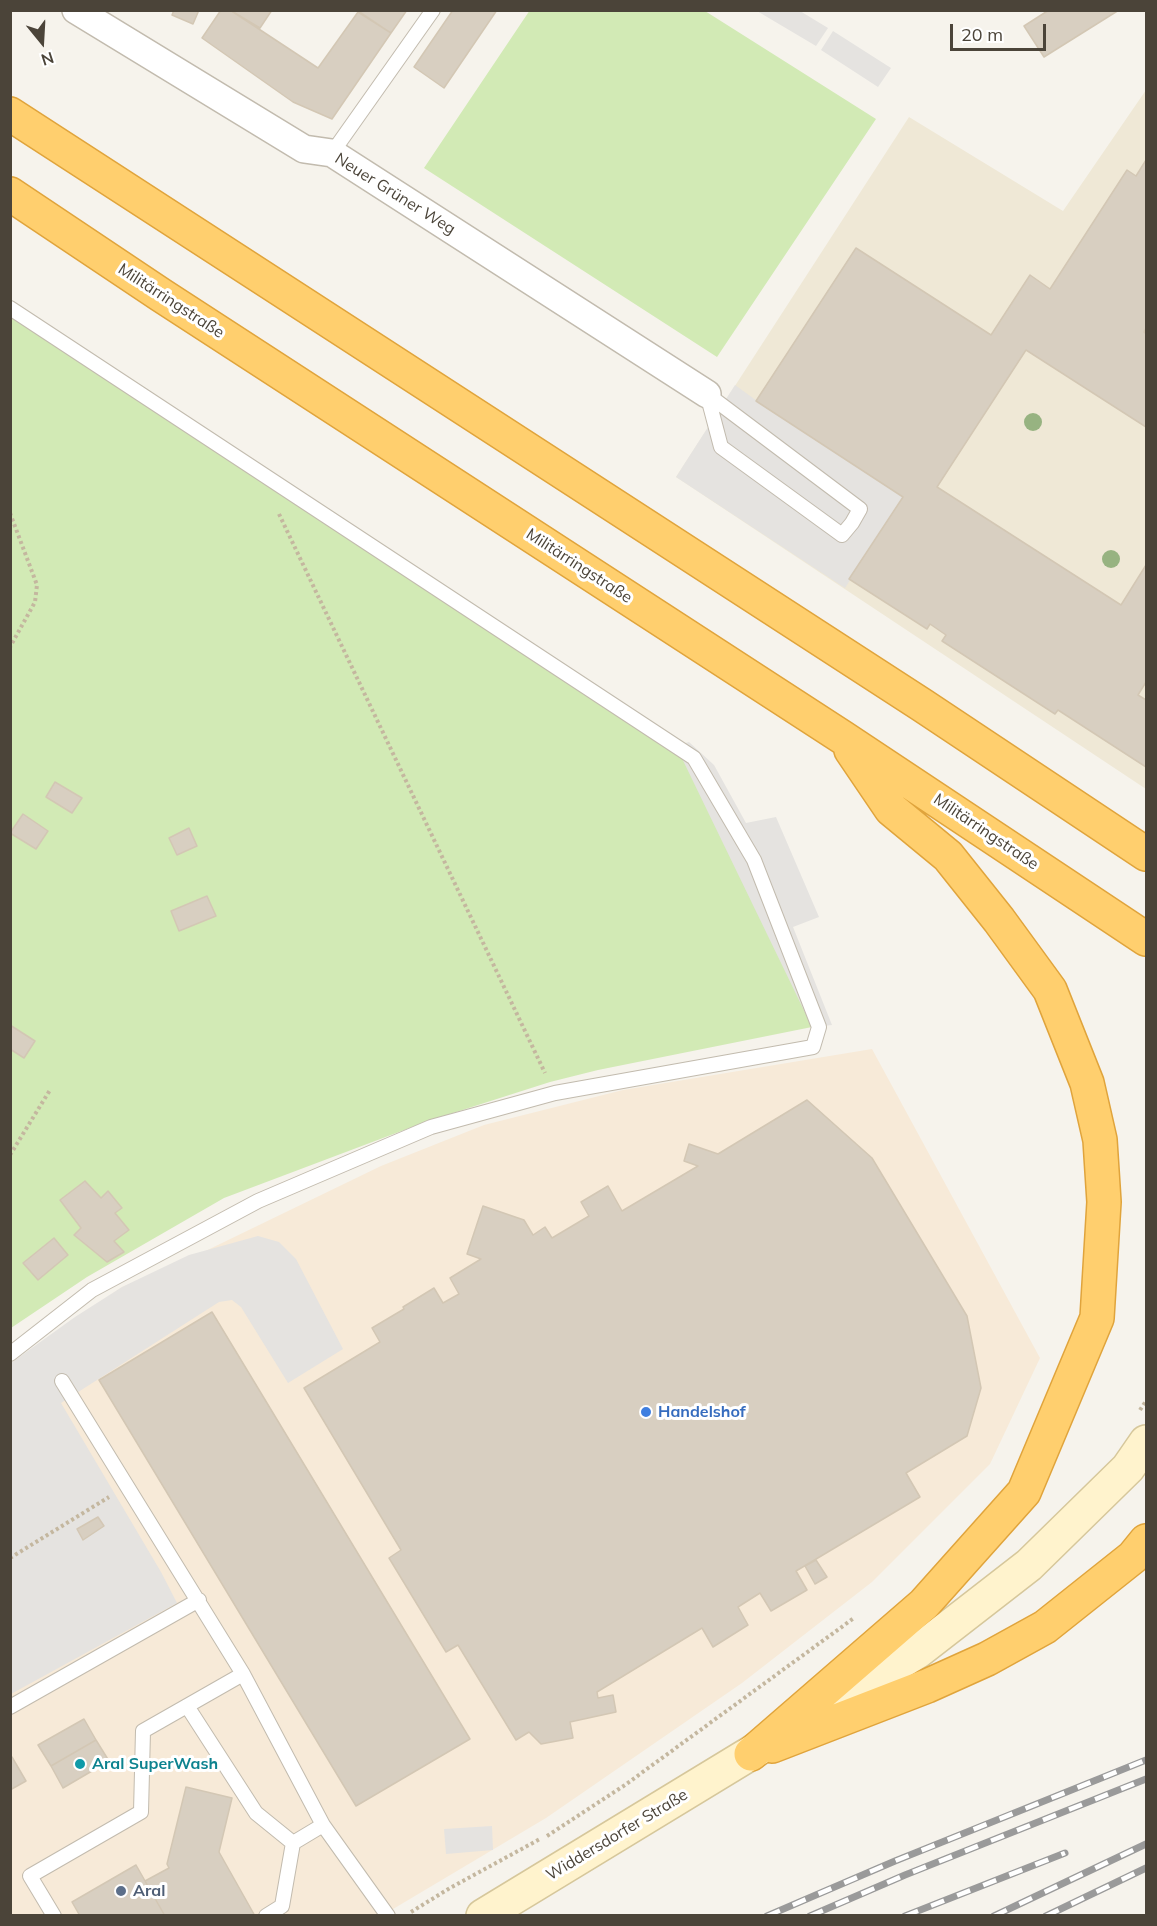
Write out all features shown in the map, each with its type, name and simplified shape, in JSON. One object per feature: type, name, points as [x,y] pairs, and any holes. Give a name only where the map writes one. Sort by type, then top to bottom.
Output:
[{"type":"highway","points":[[10,114],[902,692],[1146,854]]},
{"type":"highway","name":"Militärringstraße","points":[[10,194],[181,308],[842,736],[1146,939]]},
{"type":"highway","points":[[751,1754],[924,1604],[1024,1492],[1097,1318],[1104,1202],[1101,1140],[1088,1083],[1050,990],[999,920],[948,856],[891,809],[842,736]]},
{"type":"highway","points":[[751,1754],[927,1686],[987,1659],[1045,1627],[1133,1557],[1146,1541]]},
{"type":"main road","name":"Widdersdorfer Straße","points":[[483,1916],[917,1652],[1029,1565],[1128,1468],[1146,1442]]},
{"type":"street","name":"Neuer Grüner Weg","points":[[76,10],[304,149],[332,153],[707,394]]},
{"type":"lane","points":[[332,153],[433,10]]},
{"type":"lane","points":[[10,308],[694,758],[754,860],[819,1027],[813,1047],[555,1093],[431,1127],[258,1201],[92,1290],[10,1354]]},
{"type":"lane","points":[[707,394],[860,508],[842,535],[721,447],[707,394]]},
{"type":"lane","points":[[62,1381],[243,1674],[323,1826],[388,1916]]},
{"type":"lane","points":[[10,1707],[199,1600]]},
{"type":"lane","points":[[54,1916],[30,1876],[141,1812],[143,1731],[243,1674]]},
{"type":"lane","points":[[187,1706],[256,1813],[293,1843]]},
{"type":"lane","points":[[293,1843],[323,1826]]},
{"type":"lane","points":[[266,1916],[282,1905],[293,1843]]},
{"type":"path","points":[[260,472],[555,1093]]},
{"type":"path","points":[[10,513],[37,585],[35,602],[10,647]]},
{"type":"path","points":[[10,1155],[50,1090]]},
{"type":"path","points":[[10,1558],[128,1486]]},
{"type":"path","points":[[404,1916],[450,1888],[543,1838],[625,1785],[859,1614]]},
{"type":"shaded area","points":[[757,11],[800,11],[828,28],[816,46]]},
{"type":"shaded area","points":[[833,31],[891,68],[878,87],[821,50]]},
{"type":"shaded area","points":[[1146,90],[1146,789],[676,477],[909,117],[1063,211]]},
{"type":"shaded area","points":[[735,385],[903,497],[845,588],[676,477]]},
{"type":"shaded area","points":[[689,742],[714,765],[746,823],[776,817],[819,917],[793,927],[832,1025],[812,1027],[676,746]]},
{"type":"shaded area","points":[[872,1049],[1040,1358],[990,1464],[872,1582],[742,1683],[546,1818],[383,1915],[11,1916],[11,1363],[122,1287],[191,1258],[381,1166],[484,1125],[623,1090]]},
{"type":"shaded area","points":[[258,1236],[279,1242],[296,1259],[343,1349],[288,1383],[241,1307],[232,1300],[219,1302],[61,1403],[177,1603],[11,1694],[11,1363],[122,1287],[189,1255]]},
{"type":"shaded area","points":[[492,1826],[493,1850],[446,1854],[444,1829]]},
{"type":"green space","points":[[530,10],[705,11],[876,119],[717,357],[424,168]]},
{"type":"green space","points":[[11,311],[694,758],[754,860],[812,1027],[598,1070],[550,1082],[428,1121],[224,1198],[87,1277],[11,1328]]},
{"type":"building","points":[[174,10],[199,10],[193,24],[172,15]]},
{"type":"building","points":[[221,10],[230,10],[318,68],[358,12],[391,33],[332,119],[293,102],[202,38]]},
{"type":"building","points":[[230,10],[272,10],[260,28]]},
{"type":"building","points":[[357,10],[407,10],[391,33]]},
{"type":"building","points":[[453,10],[497,10],[444,88],[414,67]]},
{"type":"building","points":[[1049,10],[1119,10],[1044,57],[1024,26]]},
{"type":"building","points":[[1146,160],[1146,328],[1144,332],[1146,334],[1146,427],[1026,350],[937,487],[1121,605],[1146,565],[1146,682],[1138,695],[1146,700],[1146,767],[1058,710],[1055,714],[942,641],[946,635],[930,624],[927,629],[849,579],[903,497],[756,401],[856,248],[991,335],[1030,275],[1050,289],[1127,170],[1136,176]]},
{"type":"building","points":[[55,782],[82,798],[72,813],[46,797]]},
{"type":"building","points":[[23,814],[48,831],[36,849],[10,833]]},
{"type":"building","points":[[189,828],[197,846],[177,855],[169,838]]},
{"type":"building","points":[[207,896],[216,916],[179,931],[171,911]]},
{"type":"building","points":[[10,1025],[35,1041],[24,1058],[10,1049]]},
{"type":"building","name":"Handelshof","points":[[807,1100],[872,1158],[967,1316],[981,1388],[967,1436],[906,1473],[920,1497],[796,1571],[807,1590],[771,1611],[760,1593],[738,1607],[748,1625],[713,1647],[702,1628],[597,1692],[598,1698],[613,1695],[616,1712],[570,1722],[573,1738],[541,1744],[529,1732],[516,1740],[458,1645],[446,1652],[389,1558],[401,1550],[304,1388],[380,1342],[372,1328],[434,1288],[443,1303],[459,1294],[450,1278],[481,1259],[467,1254],[483,1206],[524,1220],[533,1235],[545,1227],[552,1238],[589,1216],[581,1202],[608,1186],[622,1211],[698,1166],[684,1161],[689,1144],[718,1154]]},
{"type":"building","points":[[85,1181],[101,1198],[108,1191],[122,1208],[115,1213],[129,1230],[114,1241],[124,1252],[107,1262],[74,1235],[81,1228],[60,1200]]},
{"type":"building","points":[[54,1238],[68,1255],[38,1280],[23,1263]]},
{"type":"building","points":[[212,1312],[470,1739],[356,1806],[99,1380]]},
{"type":"building","points":[[98,1517],[104,1526],[83,1540],[77,1529]]},
{"type":"building","points":[[816,1560],[827,1577],[815,1584],[805,1566]]},
{"type":"building","points":[[84,1719],[96,1740],[51,1766],[38,1745]]},
{"type":"building","name":"Aral SuperWash","points":[[96,1740],[109,1761],[63,1788],[51,1766]]},
{"type":"building","points":[[12,1757],[26,1781],[10,1790],[10,1758]]},
{"type":"building","points":[[186,1787],[232,1798],[219,1852],[255,1916],[165,1916],[145,1881],[169,1868],[167,1864]]},
{"type":"building","name":"Aral","points":[[136,1865],[165,1916],[80,1916],[72,1902]]},
{"type":"railway","points":[[767,1916],[895,1861],[1146,1760]]},
{"type":"railway","points":[[810,1916],[905,1875],[1146,1779]]},
{"type":"railway","points":[[994,1916],[1146,1844]]},
{"type":"railway","points":[[905,1916],[1065,1853]]},
{"type":"railway","points":[[1046,1916],[1146,1868]]},
{"type":"place","name":"Handelshof","points":[[646,1412]]},
{"type":"place","name":"Aral SuperWash","points":[[80,1764]]},
{"type":"place","name":"Aral","points":[[121,1891]]}]
